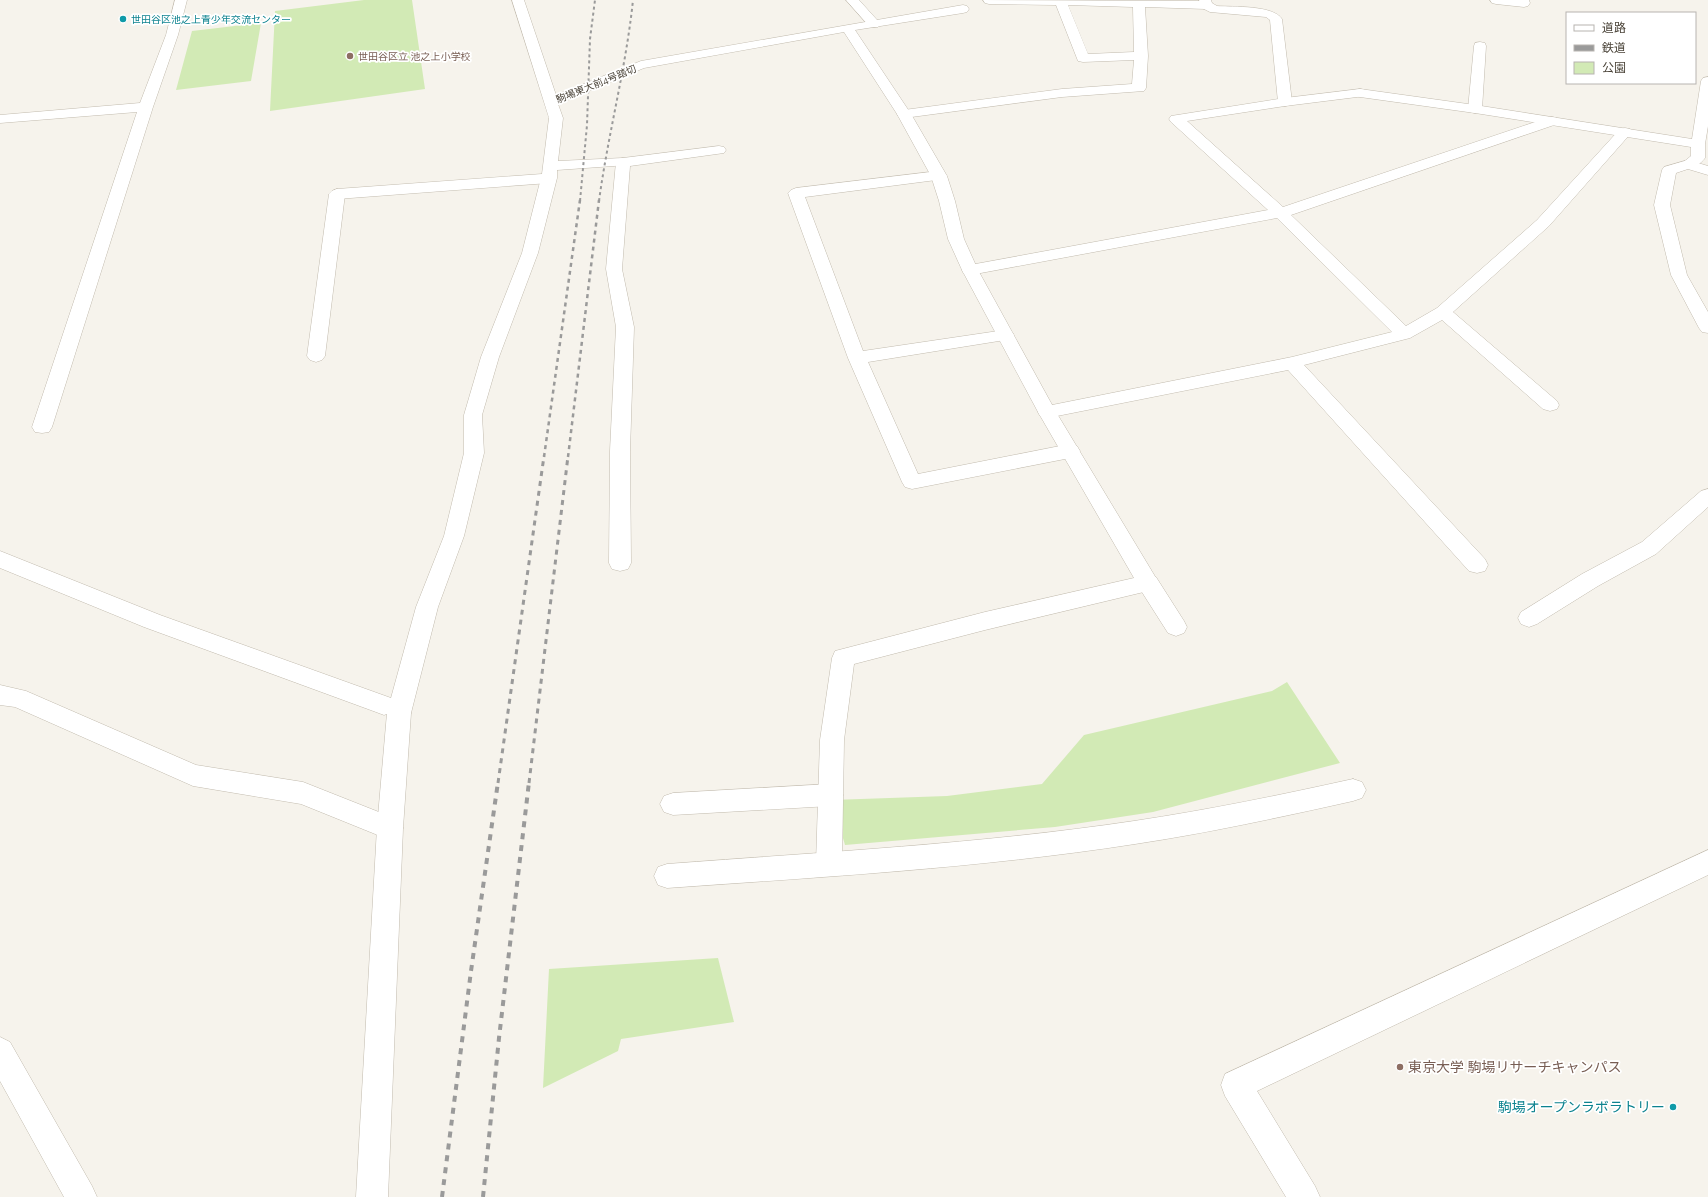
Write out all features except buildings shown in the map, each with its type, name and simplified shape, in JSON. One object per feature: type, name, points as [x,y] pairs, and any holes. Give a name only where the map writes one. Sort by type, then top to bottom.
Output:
[{"type":"street","points":[[42,427],[146,107],[172,35],[181,0]]},
{"type":"street","points":[[372,1197],[390,828],[391,709],[454,536],[474,453],[473,415],[490,357],[530,253],[549,172],[556,118],[518,0]]},
{"type":"street","points":[[852,0],[874,24]]},
{"type":"street","name":"駒場東大前4号踏切","points":[[552,102],[641,65],[846,28],[963,9],[956,0]]},
{"type":"street","points":[[989,0],[1061,3],[1205,3],[1214,8],[1269,14],[1276,19],[1285,102]]},
{"type":"street","points":[[1496,0],[1524,3],[1523,0]]},
{"type":"street","points":[[1061,3],[1083,58],[1141,56]]},
{"type":"street","points":[[904,114],[1062,93],[1139,88],[1141,56],[1139,3]]},
{"type":"street","points":[[846,28],[904,114],[939,176],[947,201],[956,239],[970,270],[1047,412],[1148,583],[1176,627]]},
{"type":"street","points":[[1475,109],[1480,46]]},
{"type":"street","points":[[1708,81],[1698,144],[1698,158],[1688,164],[1669,170],[1662,205],[1678,275],[1708,328]]},
{"type":"street","points":[[1404,334],[1280,213],[1176,119],[1285,102],[1360,93],[1475,109],[1698,144]]},
{"type":"street","points":[[0,119],[146,107]]},
{"type":"street","points":[[970,270],[1280,213],[1552,121]]},
{"type":"street","points":[[1047,412],[1292,363],[1404,334],[1443,312],[1543,223],[1625,132]]},
{"type":"street","points":[[316,356],[337,194],[549,172],[719,150]]},
{"type":"street","points":[[620,563],[620,451],[625,327],[614,269],[623,162]]},
{"type":"street","points":[[1688,164],[1708,171]]},
{"type":"street","points":[[939,176],[796,193],[857,358],[912,482],[1070,451]]},
{"type":"street","points":[[1443,312],[1550,405]]},
{"type":"street","points":[[857,358],[1005,335]]},
{"type":"street","points":[[1292,363],[1478,565]]},
{"type":"street","points":[[1529,618],[1590,580],[1649,548],[1708,496]]},
{"type":"street","points":[[0,559],[152,621],[391,709]]},
{"type":"street","points":[[828,864],[832,740],[843,658],[985,621],[1148,583]]},
{"type":"street","points":[[0,695],[18,698],[146,753],[193,775],[303,793],[390,828]]},
{"type":"street","points":[[667,876],[933,855],[1104,837],[1237,815],[1353,790]]},
{"type":"street","points":[[673,804],[830,795]]},
{"type":"street","points":[[1304,1197],[1236,1085],[1708,862]]},
{"type":"street","points":[[0,1052],[80,1197]]},
{"type":"green space","points":[[364,0],[412,0],[425,89],[270,111],[275,11]]},
{"type":"green space","points":[[261,23],[251,81],[176,90],[192,31]]},
{"type":"green space","points":[[1287,682],[1340,763],[1153,812],[1055,827],[845,845],[832,800],[947,796],[1042,784],[1084,735],[1272,691]]},
{"type":"green space","points":[[718,958],[734,1022],[621,1039],[618,1051],[543,1088],[549,969]]},
{"type":"railway","points":[[580,201],[587,125],[590,39],[595,0]]},
{"type":"railway","points":[[599,201],[626,51],[633,0]]},
{"type":"railway","points":[[544,457],[580,200]]},
{"type":"railway","points":[[568,457],[599,200]]},
{"type":"railway","points":[[498,783],[544,456]]},
{"type":"railway","points":[[529,783],[568,456]]},
{"type":"railway","points":[[442,1197],[471,971],[498,782]]},
{"type":"railway","points":[[483,1197],[499,1038],[529,782]]},
{"type":"place","name":"世田谷区池之上青少年交流センター","points":[[123,19]]},
{"type":"place","name":"世田谷区立 池之上小学校","points":[[350,56]]},
{"type":"place","name":"東京大学 駒場リサーチキャンパス","points":[[1400,1067]]},
{"type":"place","name":"駒場オープンラボラトリー","points":[[1673,1107]]}]
